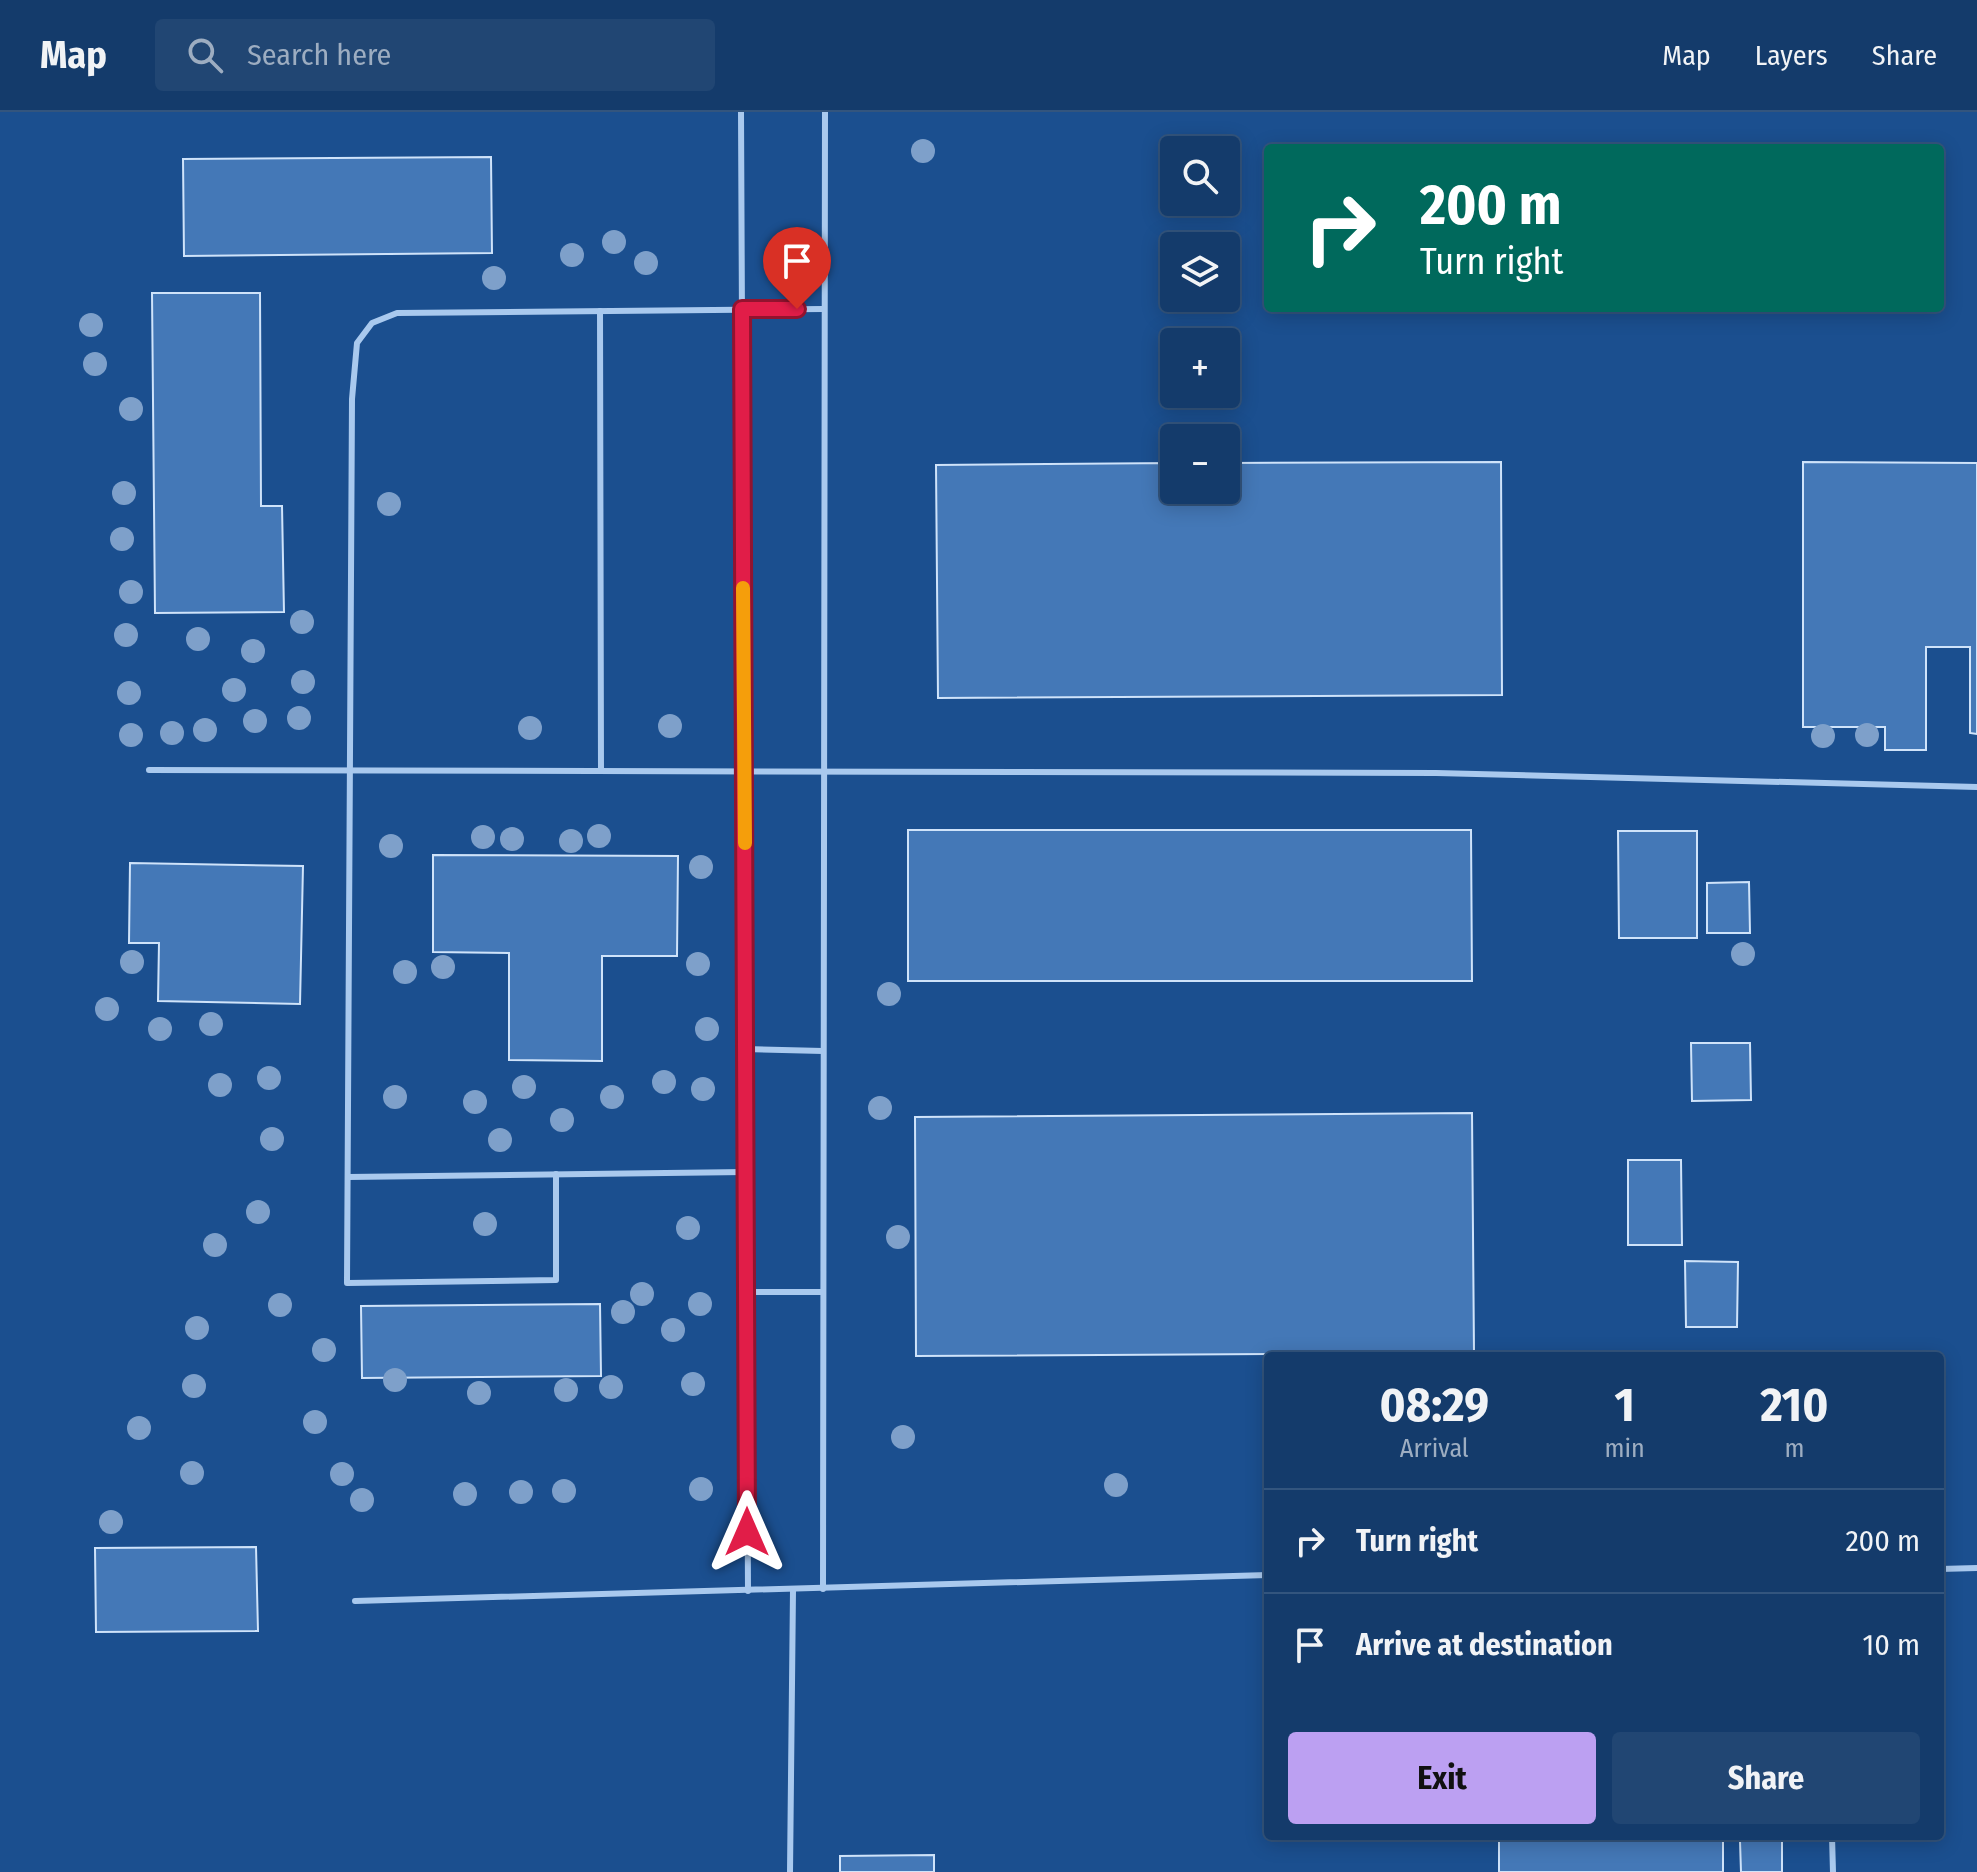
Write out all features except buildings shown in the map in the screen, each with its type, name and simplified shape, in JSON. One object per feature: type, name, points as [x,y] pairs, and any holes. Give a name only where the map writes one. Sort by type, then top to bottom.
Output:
[{"type":"lane","points":[[741,112],[748,1591]]},
{"type":"lane","points":[[823,1589],[825,112]]},
{"type":"lane","points":[[556,1174],[556,1280],[347,1283],[352,399],[357,343],[372,323],[397,313],[824,309]]},
{"type":"lane","points":[[600,311],[601,771]]},
{"type":"lane","points":[[149,770],[1436,773],[1977,787]]},
{"type":"lane","points":[[745,1049],[823,1051]]},
{"type":"lane","points":[[348,1177],[745,1172]]},
{"type":"lane","points":[[745,1292],[823,1292]]},
{"type":"lane","points":[[1944,1569],[1977,1568]]},
{"type":"lane","points":[[355,1601],[1264,1575]]},
{"type":"lane","points":[[790,1872],[793,1590]]},
{"type":"lane","points":[[1832,1840],[1833,1872]]},
{"type":"slow traffic","points":[[743,588],[745,843]]},
{"type":"route","points":[[747,1532],[742,309],[797,309]]}]
